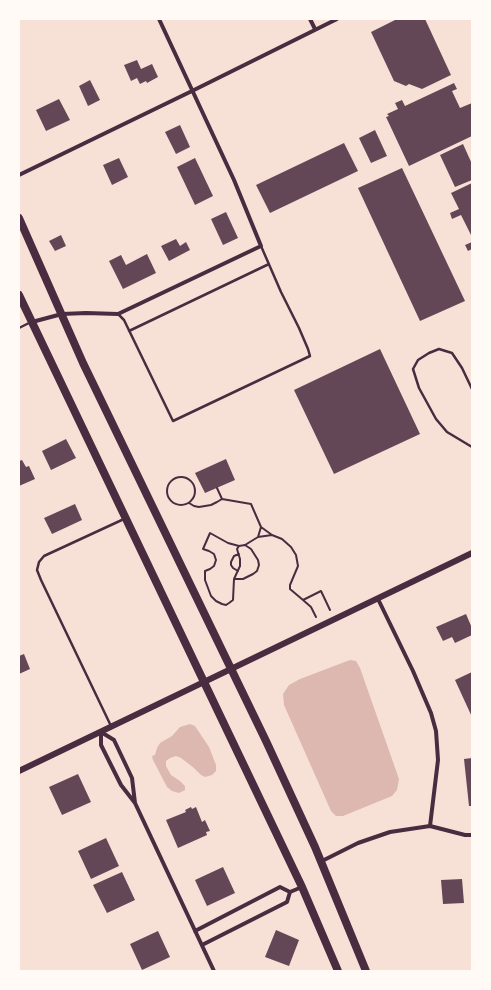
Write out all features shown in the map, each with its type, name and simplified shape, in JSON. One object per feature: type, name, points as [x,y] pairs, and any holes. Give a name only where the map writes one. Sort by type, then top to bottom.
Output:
[{"type":"main road","points":[[19,218],[87,370],[266,741],[322,862],[366,971]]},
{"type":"main road","points":[[19,295],[302,886],[338,971]]},
{"type":"street","points":[[32,322],[62,314],[118,314],[261,246],[234,180],[158,19]]},
{"type":"street","points":[[310,19],[315,30]]},
{"type":"street","points":[[19,175],[337,19]]},
{"type":"street","points":[[19,771],[472,553]]},
{"type":"street","points":[[378,599],[413,671],[431,713],[436,731],[438,760],[430,826]]},
{"type":"street","points":[[101,732],[114,740],[132,778],[135,803]]},
{"type":"street","points":[[101,732],[101,745],[121,785],[135,803],[214,971]]},
{"type":"street","points":[[322,862],[358,843],[390,832],[430,826],[465,835],[472,835]]},
{"type":"street","points":[[202,945],[287,902],[290,892],[302,886]]},
{"type":"street","points":[[195,931],[280,887],[290,892]]},
{"type":"lane","points":[[118,314],[124,320],[128,331],[173,421],[310,356],[299,328],[261,246]]},
{"type":"lane","points":[[128,331],[269,264]]},
{"type":"lane","points":[[19,328],[32,322]]},
{"type":"lane","points":[[472,389],[462,368],[452,354],[439,349],[418,360],[413,369],[419,388],[436,419],[447,432],[472,447]]},
{"type":"lane","points":[[111,727],[37,570],[39,562],[44,556],[125,518]]},
{"type":"path","points":[[189,503],[194,497],[195,493],[192,482],[189,479],[181,477],[173,480],[170,483],[167,492],[171,501],[175,504],[184,505],[189,503],[199,507],[211,505],[222,498],[251,504],[261,527],[272,535],[282,539],[291,547],[296,555],[298,566],[290,585],[290,589],[311,606],[316,617]]},
{"type":"path","points":[[217,488],[222,498]]},
{"type":"path","points":[[258,537],[261,527]]},
{"type":"path","points":[[239,546],[237,549],[240,566],[234,579],[233,600],[226,605],[222,604],[211,596],[205,580],[205,571],[214,566],[216,560],[214,554],[204,549],[210,533],[228,543],[239,546],[245,545],[258,537],[272,535]]},
{"type":"path","points":[[234,579],[243,579],[253,574],[257,571],[259,565],[258,560],[251,549],[245,545]]},
{"type":"path","points":[[238,572],[233,568],[231,562],[234,556],[239,554]]},
{"type":"path","points":[[303,600],[321,591],[330,610]]},
{"type":"shaded area","points":[[350,660],[356,661],[360,668],[399,779],[397,790],[392,796],[343,816],[336,816],[331,811],[284,705],[283,694],[289,685],[300,679]]},
{"type":"shaded area","points":[[190,724],[195,726],[209,747],[216,765],[216,771],[212,775],[205,777],[181,758],[176,756],[170,758],[166,761],[166,766],[171,775],[185,786],[185,790],[179,793],[172,791],[167,787],[152,756],[155,755],[160,743],[172,736],[180,727]]},
{"type":"building","points":[[397,19],[425,19],[451,75],[422,89],[409,84],[406,86],[394,81],[371,32]]},
{"type":"building","points":[[137,60],[141,69],[152,64],[158,77],[147,83],[146,81],[140,84],[137,78],[131,81],[124,65]]},
{"type":"building","points":[[90,80],[100,100],[88,106],[79,86]]},
{"type":"building","points":[[454,83],[457,89],[452,91],[460,108],[472,103],[472,136],[409,166],[386,117],[389,116],[387,114],[398,109],[395,103],[402,100],[405,106]]},
{"type":"building","points":[[59,99],[70,120],[46,131],[36,110]]},
{"type":"building","points":[[180,125],[190,147],[176,154],[165,132]]},
{"type":"building","points":[[375,130],[387,156],[371,163],[359,138]]},
{"type":"building","points":[[344,143],[358,171],[270,213],[256,185]]},
{"type":"building","points":[[463,144],[472,164],[472,180],[455,187],[440,155]]},
{"type":"building","points":[[119,158],[128,177],[112,185],[103,165]]},
{"type":"building","points":[[195,158],[213,196],[195,205],[177,167]]},
{"type":"building","points":[[402,168],[465,301],[420,321],[358,188]]},
{"type":"building","points":[[472,183],[472,237],[461,215],[452,219],[450,213],[459,209],[451,193]]},
{"type":"building","points":[[226,212],[238,238],[223,245],[211,219]]},
{"type":"building","points":[[61,235],[66,246],[55,251],[49,241]]},
{"type":"building","points":[[176,239],[180,246],[186,242],[190,250],[169,261],[161,246]]},
{"type":"building","points":[[472,242],[472,249],[468,251],[465,245]]},
{"type":"building","points":[[147,254],[156,273],[123,289],[109,261],[121,255],[126,265]]},
{"type":"building","points":[[380,349],[420,434],[334,474],[294,390]]},
{"type":"building","points":[[66,439],[76,458],[51,470],[42,451]]},
{"type":"building","points":[[226,459],[235,480],[205,493],[195,473]]},
{"type":"building","points":[[22,460],[26,467],[29,466],[35,479],[19,486],[19,461]]},
{"type":"building","points":[[75,504],[82,520],[52,534],[44,518]]},
{"type":"building","points":[[466,614],[472,628],[472,635],[455,643],[452,637],[443,641],[436,627]]},
{"type":"building","points":[[24,654],[30,669],[19,674],[19,656]]},
{"type":"building","points":[[472,672],[472,717],[455,680]]},
{"type":"building","points":[[472,758],[472,806],[469,806],[464,759]]},
{"type":"building","points":[[78,774],[91,802],[62,815],[49,787]]},
{"type":"building","points":[[191,807],[192,809],[196,807],[202,822],[205,820],[210,831],[206,832],[207,835],[178,848],[166,820],[186,812],[185,810]]},
{"type":"building","points":[[106,838],[119,866],[91,879],[78,851]]},
{"type":"building","points":[[223,867],[235,893],[207,906],[195,880]]},
{"type":"building","points":[[122,872],[135,900],[107,913],[93,885]]},
{"type":"building","points":[[462,879],[464,903],[443,904],[441,880]]},
{"type":"building","points":[[276,930],[299,940],[289,966],[265,957]]},
{"type":"building","points":[[158,931],[170,957],[142,970],[130,944]]}]
